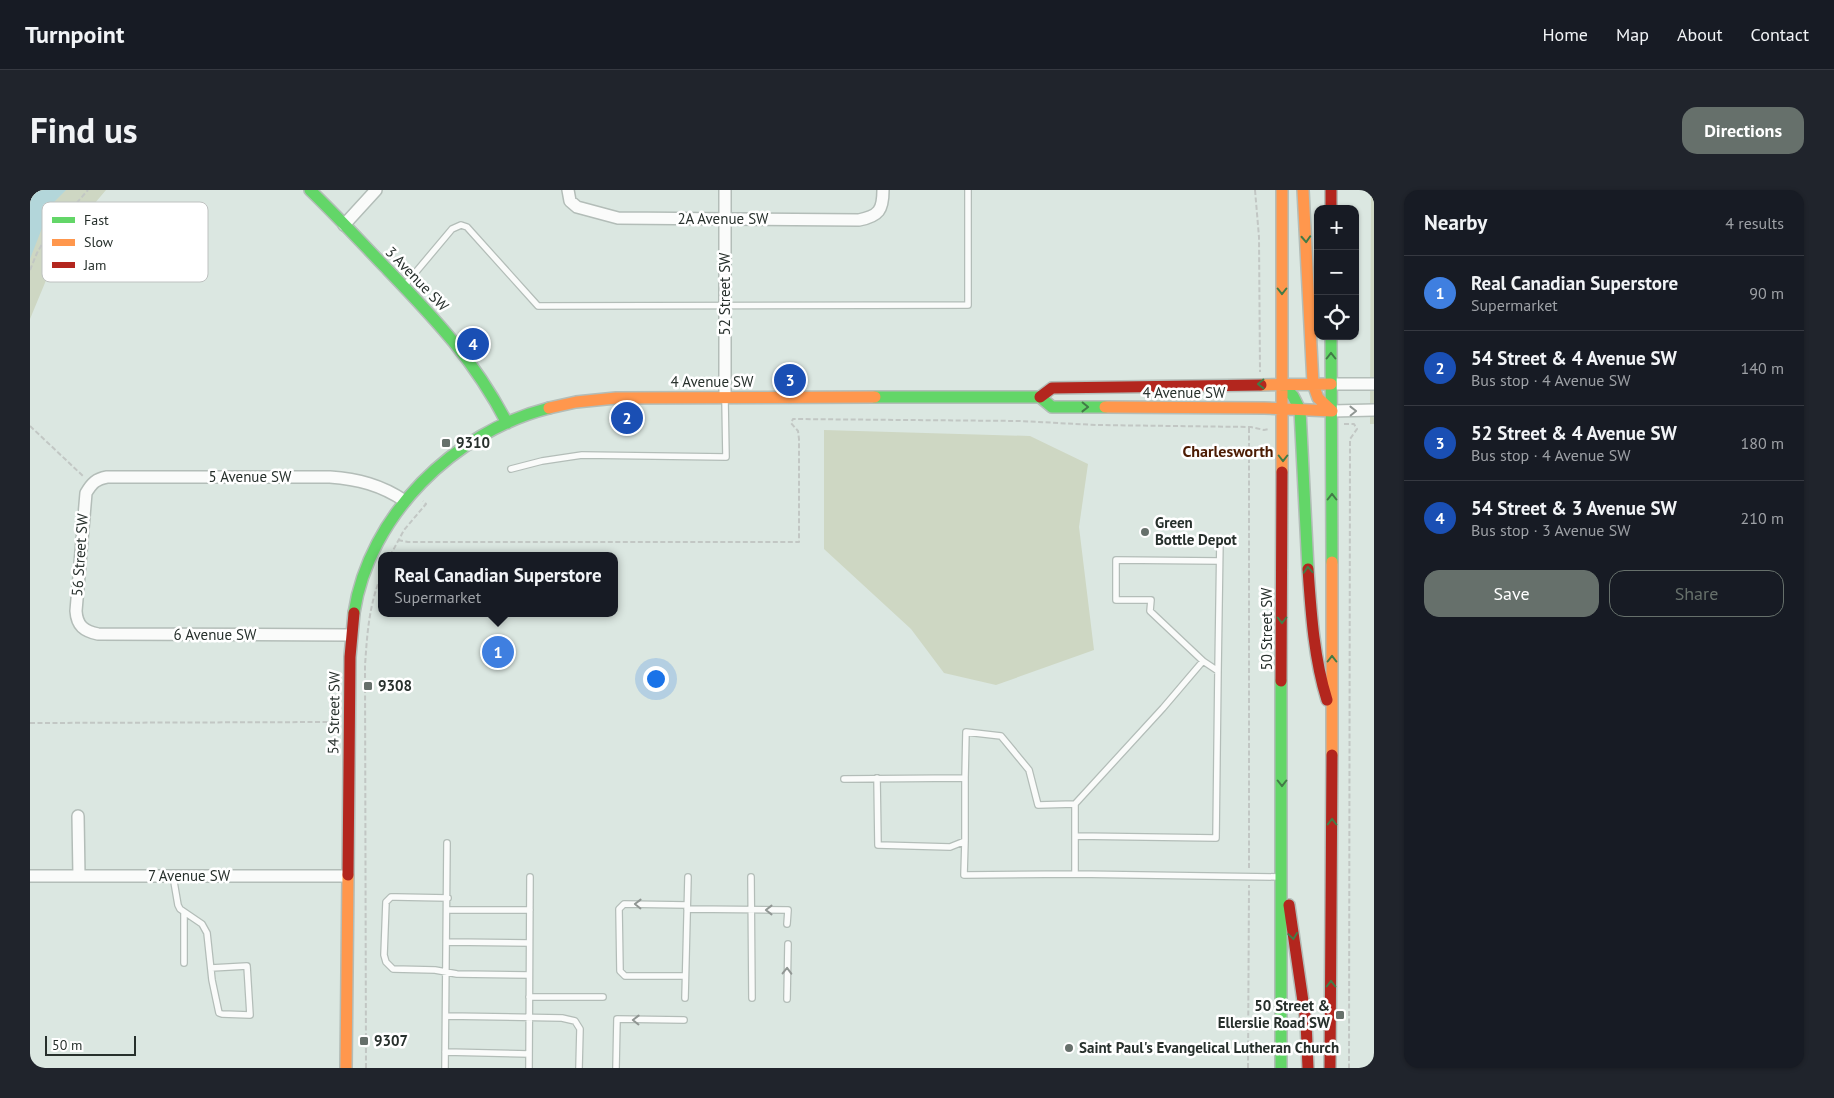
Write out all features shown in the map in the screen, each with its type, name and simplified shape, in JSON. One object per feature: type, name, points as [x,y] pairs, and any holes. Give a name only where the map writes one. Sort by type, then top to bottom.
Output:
[{"type":"main road","name":"3 Avenue SW","points":[[310,190],[448,332],[492,393],[506,423]]},
{"type":"main road","name":"50 Street SW","points":[[1281,1068],[1282,190]]},
{"type":"main road","points":[[1302,190],[1313,384],[1318,398],[1332,411]]},
{"type":"main road","points":[[1331,190],[1331,205]]},
{"type":"main road","points":[[1330,1068],[1332,721],[1331,340]]},
{"type":"main road","points":[[1282,384],[1293,396],[1300,410],[1310,601],[1321,681],[1332,721]]},
{"type":"main road","name":"4 Avenue SW","points":[[506,423],[538,411],[587,400],[623,398],[1040,397],[1052,388],[1331,384]]},
{"type":"main road","name":"4 Avenue SW","points":[[1040,397],[1052,407],[1332,411]]},
{"type":"main road","name":"54 Street SW","points":[[346,1068],[351,635],[358,592],[368,563],[383,533],[405,500],[422,482],[450,458],[488,432],[506,423]]},
{"type":"main road","points":[[1282,854],[1306,1022],[1308,1068]]},
{"type":"street","points":[[344,225],[376,190]]},
{"type":"street","name":"52 Street SW","points":[[725,398],[726,190]]},
{"type":"street","name":"2A Avenue SW","points":[[569,196],[584,209],[618,218],[859,220],[877,214],[882,204],[883,190]]},
{"type":"street","points":[[1331,384],[1374,384]]},
{"type":"street","points":[[1332,411],[1374,410]]},
{"type":"street","name":"5 Avenue SW","points":[[91,484],[96,480],[107,477],[330,476],[359,480],[377,485],[405,500]]},
{"type":"street","name":"56 Street SW","points":[[81,627],[76,618],[84,500],[91,484]]},
{"type":"street","name":"6 Avenue SW","points":[[81,627],[90,633],[98,634],[351,635]]},
{"type":"street","points":[[78,816],[79,876]]},
{"type":"street","name":"7 Avenue SW","points":[[30,876],[347,876]]},
{"type":"lane","points":[[403,286],[452,229],[461,225],[467,226],[538,306],[968,304],[968,190]]},
{"type":"lane","points":[[511,469],[542,461],[582,455],[726,457],[725,398]]},
{"type":"lane","points":[[1075,836],[1216,838],[1220,539]]},
{"type":"lane","points":[[1218,671],[1203,661],[1150,611],[1151,600],[1116,600],[1116,560],[1219,561]]},
{"type":"lane","points":[[1075,874],[1075,804],[1164,708],[1203,661]]},
{"type":"lane","points":[[1075,804],[1038,805],[1030,770],[1002,736],[966,732],[964,875],[1075,874],[1281,877]]},
{"type":"lane","points":[[877,778],[878,845],[950,847],[965,841]]},
{"type":"lane","points":[[844,779],[965,778]]},
{"type":"lane","points":[[445,1068],[448,942],[447,844]]},
{"type":"lane","points":[[173,876],[178,905],[184,912],[202,924],[207,933],[210,968],[219,1013],[250,1015],[248,966],[210,968]]},
{"type":"lane","points":[[528,1068],[530,877]]},
{"type":"lane","points":[[685,998],[688,877]]},
{"type":"lane","points":[[751,877],[752,998]]},
{"type":"lane","points":[[448,898],[391,897],[386,902],[384,955],[386,962],[393,969],[435,970],[457,974],[529,975]]},
{"type":"lane","points":[[685,976],[625,976],[620,971],[619,909],[624,904],[788,910],[787,924]]},
{"type":"lane","points":[[448,910],[530,910]]},
{"type":"lane","points":[[184,912],[184,963]]},
{"type":"lane","points":[[448,942],[529,944]]},
{"type":"lane","points":[[787,999],[788,944]]},
{"type":"lane","points":[[529,997],[603,997]]},
{"type":"lane","points":[[446,1016],[562,1018],[575,1022],[580,1028],[579,1068]]},
{"type":"lane","points":[[616,1068],[617,1020],[684,1020]]},
{"type":"lane","points":[[445,1052],[528,1054]]},
{"type":"path","points":[[77,202],[88,190]]},
{"type":"path","points":[[1256,190],[1259,237],[1260,369]]},
{"type":"path","points":[[30,270],[42,244]]},
{"type":"path","points":[[398,540],[408,542],[799,542],[799,439],[796,427],[791,423],[793,419],[1020,420],[1096,425],[1249,427],[1267,429]]},
{"type":"path","points":[[1349,1068],[1348,572],[1350,439],[1357,429],[1354,424]]},
{"type":"path","points":[[30,426],[91,484]]},
{"type":"path","points":[[1249,427],[1249,866]]},
{"type":"path","points":[[392,552],[398,540],[426,504],[420,498]]},
{"type":"path","points":[[366,1068],[365,666],[369,620],[372,602],[378,585]]},
{"type":"path","points":[[30,723],[338,722]]},
{"type":"path","points":[[1248,1068],[1249,885]]},
{"type":"green space","points":[[30,190],[106,190],[96,202],[42,202],[42,282],[45,282],[30,319]]},
{"type":"green space","points":[[1371,190],[1374,190],[1374,424],[1370,424]]},
{"type":"green space","points":[[824,430],[1030,436],[1088,464],[1079,527],[1094,650],[996,685],[944,673],[911,629],[824,549]]},
{"type":"water","points":[[30,190],[66,190],[54,202],[42,202],[42,228],[30,259]]},
{"type":"traffic: fast","points":[[310,190],[339,218],[452,340],[481,379],[507,423]]},
{"type":"traffic: fast","points":[[1331,340],[1332,562]]},
{"type":"traffic: fast","points":[[1282,384],[1293,396],[1300,410],[1308,569]]},
{"type":"traffic: fast","points":[[875,397],[1040,397],[1052,407],[1105,407]]},
{"type":"traffic: fast","points":[[354,613],[363,577],[377,543],[397,511],[421,483],[450,458],[481,436],[514,420],[549,408]]},
{"type":"traffic: fast","points":[[1281,681],[1281,1068]]},
{"type":"traffic: slow","points":[[1282,190],[1282,472]]},
{"type":"traffic: slow","points":[[1303,190],[1313,384],[1318,398],[1332,411]]},
{"type":"traffic: slow","points":[[1261,385],[1331,384]]},
{"type":"traffic: slow","points":[[549,408],[576,402],[616,398],[875,397]]},
{"type":"traffic: slow","points":[[1105,407],[1264,408],[1332,411]]},
{"type":"traffic: slow","points":[[1332,562],[1332,755]]},
{"type":"traffic: slow","points":[[346,1068],[348,875]]},
{"type":"traffic: jam","points":[[1331,190],[1331,205]]},
{"type":"traffic: jam","points":[[1040,397],[1052,388],[1261,385]]},
{"type":"traffic: jam","points":[[1281,681],[1282,472]]},
{"type":"traffic: jam","points":[[1308,569],[1316,652],[1327,700]]},
{"type":"traffic: jam","points":[[348,875],[350,657],[354,613]]},
{"type":"traffic: jam","points":[[1330,1068],[1332,755]]},
{"type":"traffic: jam","points":[[1289,905],[1306,1022],[1308,1068]]},
{"type":"place","name":"54 Street & 3 Avenue SW","points":[[473,344]]},
{"type":"place","name":"52 Street & 4 Avenue SW","points":[[790,380]]},
{"type":"place","name":"54 Street & 4 Avenue SW","points":[[627,418]]},
{"type":"place","name":"9310","points":[[446,443]]},
{"type":"place","name":"Green Bottle Depot","points":[[1145,532]]},
{"type":"place","name":"Real Canadian Superstore","points":[[498,652]]},
{"type":"place","name":"9308","points":[[368,686]]},
{"type":"place","name":"50 Street & Ellerslie Road SW","points":[[1340,1015]]},
{"type":"place","name":"9307","points":[[364,1041]]},
{"type":"place","name":"Saint Paul's Evangelical Lutheran Church","points":[[1069,1048]]},
{"type":"district","name":"Charlesworth","points":[[1228,451]]}]
